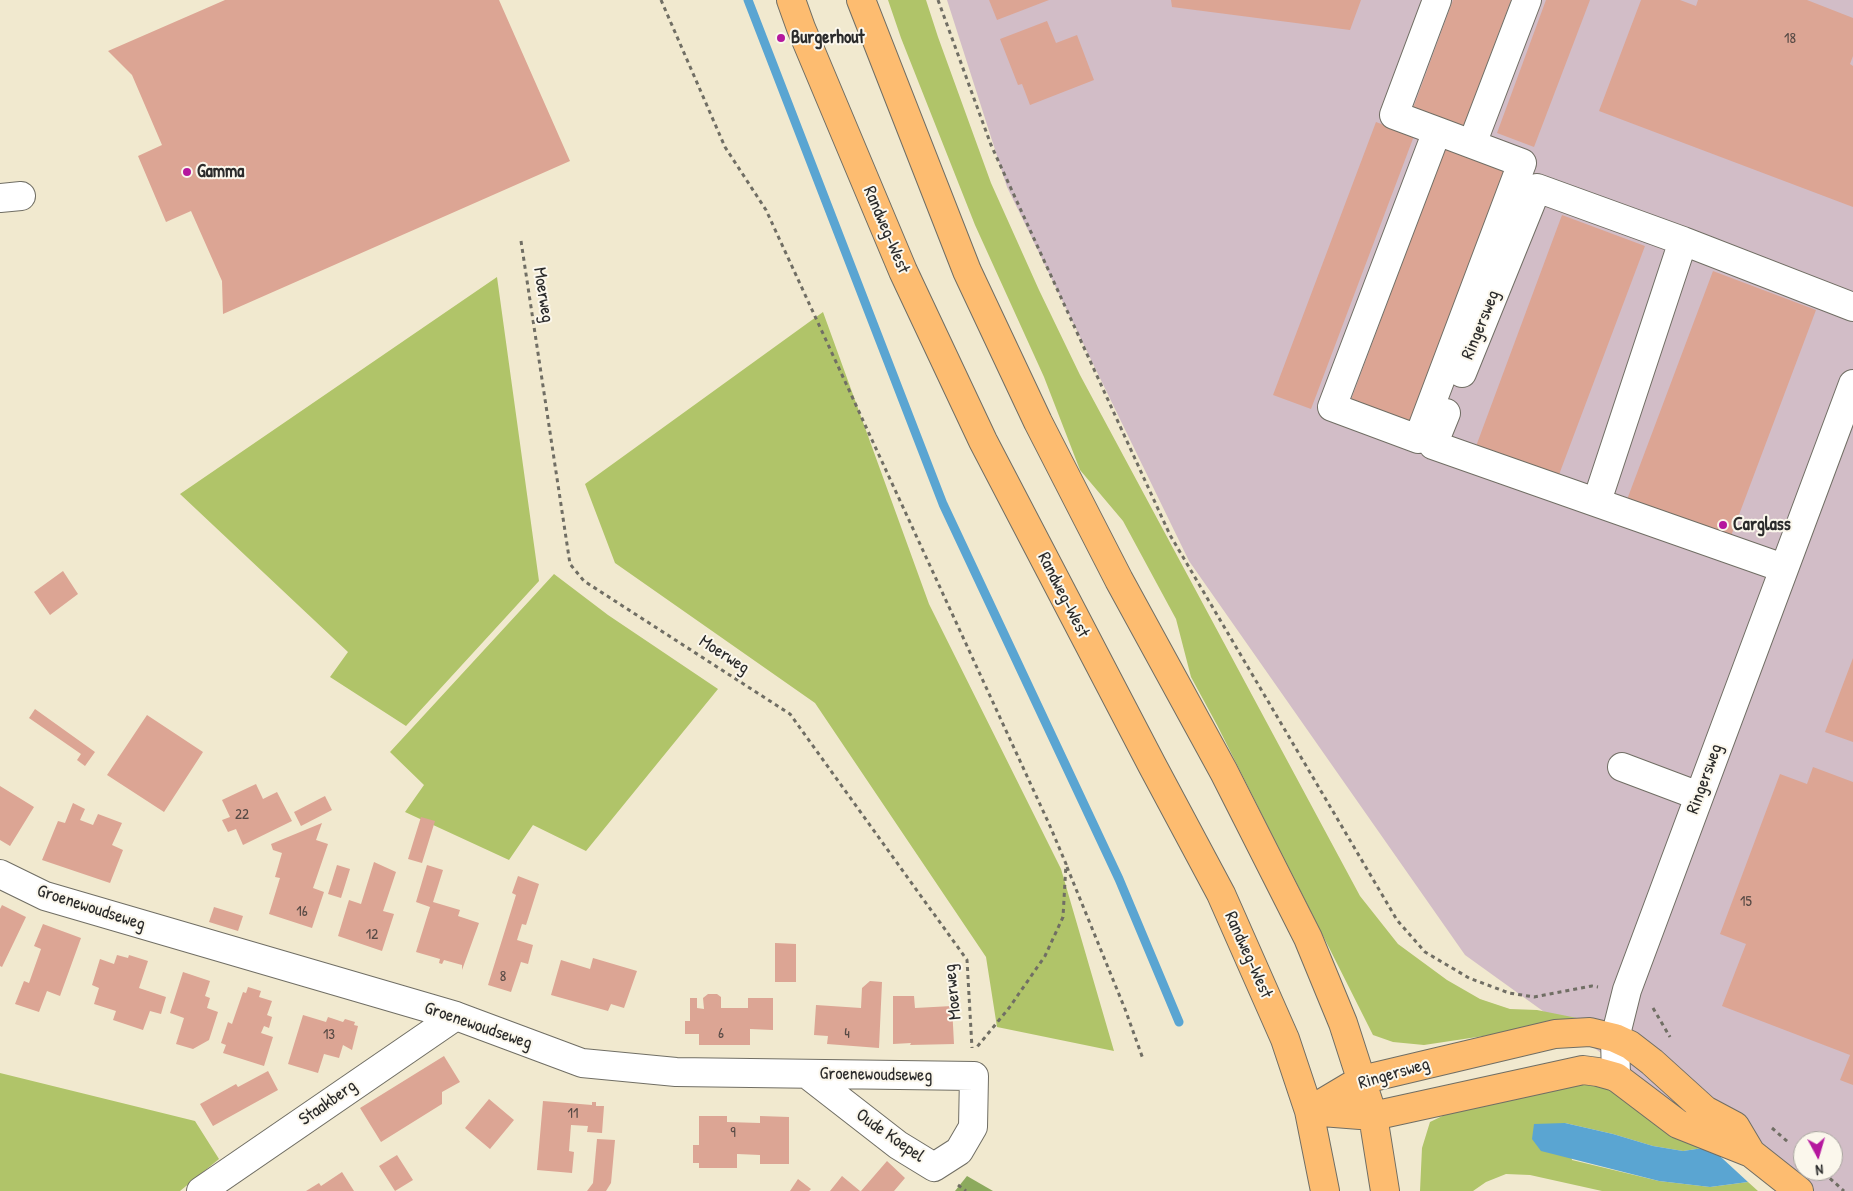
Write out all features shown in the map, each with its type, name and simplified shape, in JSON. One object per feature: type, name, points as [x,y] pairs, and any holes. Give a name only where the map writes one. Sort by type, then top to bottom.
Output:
[{"type":"main road","name":"Randweg-West","points":[[791,0],[801,28],[908,280],[983,441],[1221,894],[1285,1039],[1309,1110],[1325,1191]]},
{"type":"main road","points":[[861,0],[968,271],[1017,378],[1114,572],[1224,772],[1308,938],[1343,1023],[1373,1116],[1385,1191]]},
{"type":"main road","name":"Ringersweg","points":[[1309,1110],[1361,1080],[1555,1034],[1590,1032],[1615,1038],[1630,1045],[1652,1062],[1705,1110],[1735,1126],[1751,1153]]},
{"type":"main road","name":"Ringersweg","points":[[1309,1110],[1373,1116],[1583,1070],[1598,1072],[1616,1077],[1678,1124],[1751,1153],[1800,1191]]},
{"type":"street","points":[[1437,0],[1394,115],[1472,144],[1522,163],[1418,439],[1332,406],[1437,131]]},
{"type":"street","points":[[1472,144],[1527,0]]},
{"type":"street","name":"Ringersweg","points":[[1783,568],[1597,501],[1433,445],[1537,188],[1683,241],[1853,307]]},
{"type":"street","points":[[1597,501],[1683,241]]},
{"type":"street","name":"Ringersweg","points":[[1616,1077],[1615,1038],[1627,990],[1853,384]]},
{"type":"street","points":[[1622,767],[1699,796]]},
{"type":"street","name":"Groenewoudseweg","points":[[0,874],[45,896],[456,1016],[582,1063],[676,1072],[808,1075],[973,1065]]},
{"type":"street","name":"Staakberg","points":[[201,1191],[456,1016]]},
{"type":"street","name":"Oude Koepel","points":[[808,1075],[898,1145],[934,1166],[959,1151],[973,1127],[973,1065]]},
{"type":"path","points":[[661,0],[725,147],[770,218],[1050,826],[1144,1058]]},
{"type":"path","points":[[938,0],[991,145],[1170,535],[1397,920],[1425,952],[1469,978],[1509,994],[1534,997],[1592,986],[1627,990]]},
{"type":"path","name":"Moerweg","points":[[521,241],[570,564],[584,581],[790,714],[967,960],[973,1065]]},
{"type":"path","points":[[973,1065],[1044,956],[1063,917],[1066,864]]},
{"type":"path","points":[[1833,1181],[1844,1191]]},
{"type":"shaded area","points":[[947,0],[1853,0],[1853,1191],[1793,1191],[1465,955],[1189,561],[1007,187]]},
{"type":"green space","points":[[888,0],[926,0],[991,183],[1080,375],[1360,896],[1398,944],[1447,980],[1480,999],[1510,1009],[1537,1010],[1582,1019],[1575,1018],[1541,1024],[1517,1031],[1424,1045],[1393,1042],[1373,1035],[1191,677],[1176,619],[1123,521],[1080,470],[1044,377],[975,225],[901,38]]},
{"type":"green space","points":[[497,277],[539,581],[406,726],[330,677],[348,652],[180,494]]},
{"type":"green space","points":[[823,312],[929,604],[1061,869],[1114,1051],[997,1027],[986,957],[815,703],[615,563],[585,484]]},
{"type":"green space","points":[[554,574],[608,615],[718,689],[586,851],[533,825],[509,860],[405,812],[424,785],[390,752]]},
{"type":"green space","points":[[0,1073],[195,1121],[219,1159],[180,1191],[0,1191]]},
{"type":"green space","points":[[1593,1079],[1710,1147],[1683,1151],[1653,1146],[1565,1123],[1572,1160],[1659,1181],[1710,1187],[1748,1182],[1758,1191],[1602,1191],[1530,1175],[1506,1174],[1486,1182],[1473,1191],[1420,1191],[1422,1148],[1430,1122],[1465,1105]]},
{"type":"green space","points":[[967,1176],[993,1191],[955,1191]]},
{"type":"water","points":[[1565,1123],[1653,1146],[1683,1151],[1710,1147],[1748,1182],[1710,1187],[1659,1181],[1541,1151],[1532,1139],[1534,1124]]},
{"type":"building","points":[[225,0],[499,0],[570,161],[223,314],[222,281],[191,211],[166,222],[138,156],[162,145],[132,75],[108,51]]},
{"type":"building","points":[[989,0],[1049,0],[997,20]]},
{"type":"building","points":[[1171,0],[1361,0],[1350,30],[1172,7]]},
{"type":"building","points":[[1453,0],[1511,0],[1462,130],[1412,111]]},
{"type":"building","points":[[1546,0],[1590,0],[1534,147],[1497,133]]},
{"type":"building","points":[[1641,0],[1680,0],[1696,6],[1698,0],[1807,0],[1853,18],[1853,56],[1850,64],[1853,66],[1853,207],[1599,111]]},
{"type":"building","points":[[1047,21],[1056,43],[1077,35],[1094,80],[1030,105],[1022,84],[1018,85],[1000,39]]},
{"type":"building","points":[[1376,122],[1414,136],[1311,409],[1273,395]]},
{"type":"building","points":[[1445,148],[1504,170],[1410,422],[1351,400]]},
{"type":"building","points":[[1562,215],[1645,246],[1557,480],[1475,449]]},
{"type":"building","points":[[1713,271],[1816,310],[1728,544],[1625,505]]},
{"type":"building","points":[[63,571],[78,594],[50,615],[34,592]]},
{"type":"building","points":[[1853,658],[1853,742],[1825,732]]},
{"type":"building","points":[[35,709],[95,752],[85,766],[77,760],[81,754],[29,718]]},
{"type":"building","points":[[147,715],[203,752],[164,812],[107,775]]},
{"type":"building","points":[[1813,767],[1853,782],[1853,1085],[1840,1080],[1850,1055],[1722,1006],[1746,944],[1720,934],[1780,774],[1807,784]]},
{"type":"building","points":[[256,784],[263,799],[277,792],[292,821],[243,845],[236,829],[228,832],[222,820],[230,817],[222,800]]},
{"type":"building","points":[[0,786],[34,807],[10,846],[0,840]]},
{"type":"building","points":[[325,796],[332,810],[301,826],[294,812]]},
{"type":"building","points":[[73,803],[85,809],[80,820],[93,825],[98,814],[122,823],[112,845],[123,850],[110,883],[42,860],[58,821],[65,823]]},
{"type":"building","points":[[421,817],[435,821],[422,863],[408,859]]},
{"type":"building","points":[[322,823],[316,840],[328,844],[313,888],[324,892],[312,928],[269,914],[280,878],[275,877],[282,853],[273,850],[271,844]]},
{"type":"building","points":[[374,862],[396,872],[383,911],[394,914],[382,951],[338,936],[349,900],[361,904]]},
{"type":"building","points":[[337,865],[350,869],[341,898],[328,894]]},
{"type":"building","points":[[427,865],[443,870],[433,902],[460,910],[458,916],[479,923],[462,970],[462,965],[444,960],[442,964],[439,963],[440,959],[416,952],[430,907],[416,902]]},
{"type":"building","points":[[518,876],[539,884],[526,925],[522,924],[517,940],[533,945],[528,964],[521,962],[511,992],[488,985],[516,895],[512,893]]},
{"type":"building","points":[[2,905],[26,917],[2,967],[0,966],[0,909]]},
{"type":"building","points":[[214,907],[243,916],[238,931],[209,922]]},
{"type":"building","points":[[43,924],[81,938],[60,996],[47,991],[39,1012],[15,1004],[24,981],[29,983],[41,949],[34,946]]},
{"type":"building","points":[[775,943],[796,944],[796,982],[775,982]]},
{"type":"building","points":[[117,955],[128,958],[129,955],[148,961],[139,988],[166,997],[161,1014],[150,1011],[143,1030],[113,1020],[116,1011],[94,1004],[99,988],[92,985],[100,959],[114,964]]},
{"type":"building","points":[[593,958],[637,971],[624,1008],[611,1004],[608,1011],[551,995],[561,960],[590,969]]},
{"type":"building","points":[[183,972],[210,981],[205,996],[210,998],[207,1008],[218,1012],[209,1040],[193,1049],[176,1044],[184,1018],[170,1013]]},
{"type":"building","points":[[870,981],[882,982],[879,1048],[827,1044],[828,1036],[814,1035],[816,1005],[861,1008],[862,988]]},
{"type":"building","points":[[248,987],[261,991],[259,997],[272,1001],[267,1015],[272,1017],[269,1028],[264,1026],[261,1033],[273,1037],[264,1066],[223,1053],[226,1045],[221,1043],[228,1022],[232,1024],[243,992],[246,993]]},
{"type":"building","points":[[708,994],[717,994],[721,997],[721,1008],[748,1008],[748,998],[773,998],[773,1030],[750,1029],[750,1045],[699,1045],[699,1034],[685,1034],[685,1021],[690,1021],[690,998],[697,998],[697,1008],[704,1009],[703,998]]},
{"type":"building","points":[[893,996],[914,996],[915,1008],[952,1006],[954,1044],[893,1044]]},
{"type":"building","points":[[303,1015],[326,1022],[328,1017],[343,1022],[345,1019],[355,1022],[354,1025],[358,1026],[352,1050],[343,1045],[339,1058],[324,1054],[318,1073],[288,1064]]},
{"type":"building","points":[[444,1056],[460,1082],[442,1092],[442,1104],[381,1142],[360,1108]]},
{"type":"building","points":[[268,1071],[278,1090],[213,1126],[200,1104],[236,1084],[238,1087]]},
{"type":"building","points":[[489,1099],[514,1120],[490,1149],[465,1128]]},
{"type":"building","points":[[543,1101],[592,1105],[592,1102],[596,1102],[596,1106],[604,1106],[602,1133],[587,1132],[588,1126],[571,1125],[569,1151],[574,1152],[572,1173],[537,1170]]},
{"type":"building","points":[[699,1116],[727,1116],[727,1122],[760,1123],[760,1116],[789,1117],[789,1164],[760,1164],[760,1155],[737,1154],[737,1168],[699,1168],[699,1163],[693,1163],[693,1145],[699,1145]]},
{"type":"building","points":[[597,1139],[615,1140],[611,1183],[606,1191],[587,1191],[593,1183]]},
{"type":"building","points":[[397,1155],[413,1180],[395,1191],[379,1166]]},
{"type":"building","points":[[887,1161],[905,1178],[894,1191],[861,1191]]},
{"type":"building","points":[[342,1172],[354,1191],[306,1191],[319,1183],[321,1186]]},
{"type":"building","points":[[842,1176],[860,1191],[830,1191]]},
{"type":"building","points":[[798,1179],[811,1189],[809,1191],[790,1191]]},
{"type":"waterway","points":[[748,0],[943,504],[1119,879],[1179,1022]]},
{"type":"place","name":"Burgerhout","points":[[781,38]]},
{"type":"place","name":"Gamma","points":[[187,172]]},
{"type":"place","name":"Carglass","points":[[1723,525]]}]
